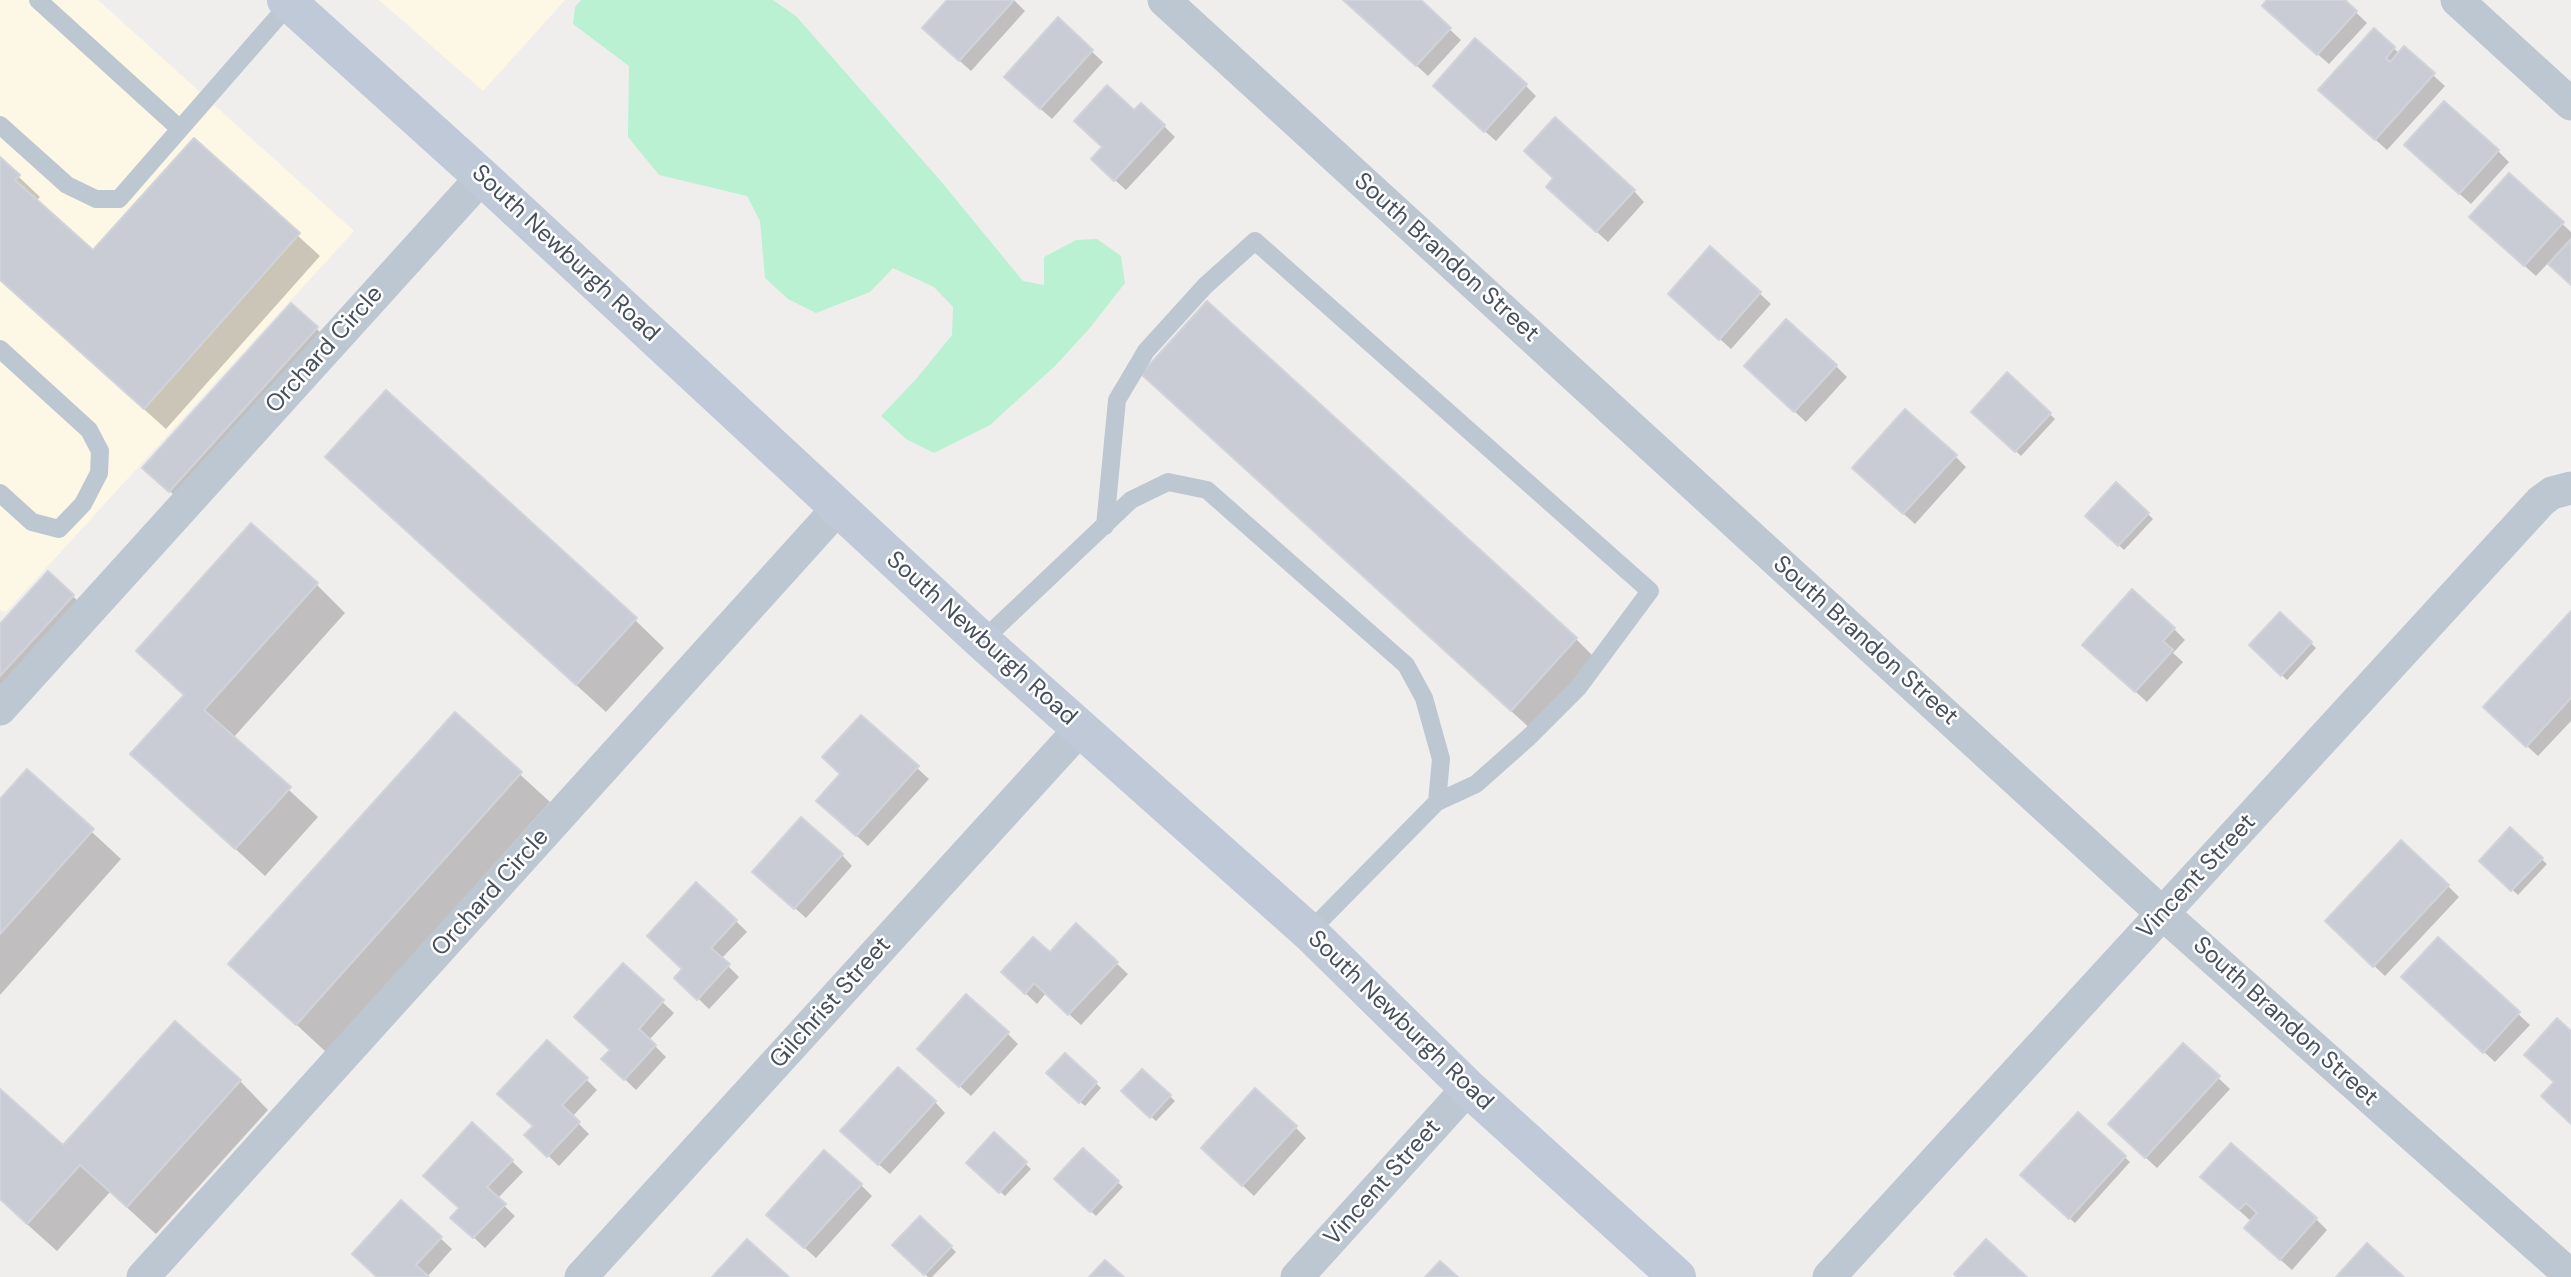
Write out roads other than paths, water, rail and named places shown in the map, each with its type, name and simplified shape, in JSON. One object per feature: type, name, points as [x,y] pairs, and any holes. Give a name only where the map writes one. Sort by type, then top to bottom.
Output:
[{"type":"main road","name":"South Newburgh Road","points":[[288,2],[482,177],[982,641],[1309,932],[1468,1088],[1677,1277]]},
{"type":"street","name":"South Brandon Street","points":[[1164,0],[2163,914],[2571,1276]]},
{"type":"street","points":[[2457,0],[2571,104]]},
{"type":"street","name":"Orchard Circle","points":[[0,709],[482,177]]},
{"type":"street","name":"Vincent Street","points":[[1829,1277],[2541,501],[2552,493],[2571,488]]},
{"type":"street","name":"Orchard Circle","points":[[143,1277],[838,509]]},
{"type":"street","name":"Gilchrist Street","points":[[582,1277],[1080,729]]},
{"type":"street","name":"Vincent Street","points":[[1297,1277],[1468,1088]]},
{"type":"lane","points":[[38,0],[180,129]]},
{"type":"lane","points":[[0,125],[67,185],[96,199],[119,199],[288,2]]},
{"type":"lane","points":[[1105,526],[1117,400],[1146,351],[1205,286],[1255,241],[1650,592],[1578,688],[1545,721],[1476,784],[1437,802],[1309,932]]},
{"type":"lane","points":[[0,349],[89,430],[100,451],[99,473],[83,504],[59,530],[32,522],[0,493]]},
{"type":"lane","points":[[982,641],[1131,500],[1168,482],[1207,490],[1406,665],[1424,698],[1441,760],[1437,802]]}]
